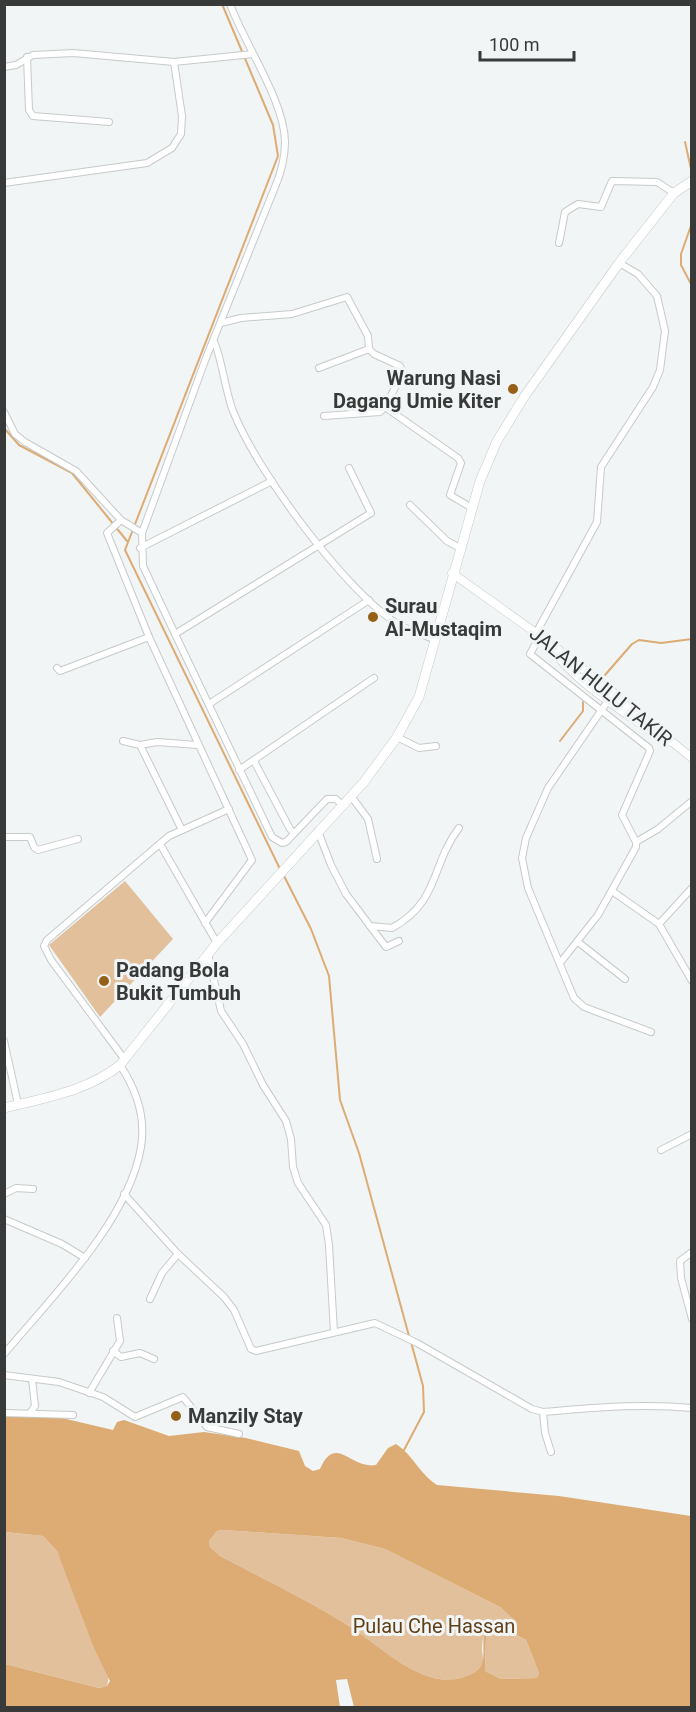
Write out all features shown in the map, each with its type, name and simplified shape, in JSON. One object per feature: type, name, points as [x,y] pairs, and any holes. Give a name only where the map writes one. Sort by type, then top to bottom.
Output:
[{"type":"main road","points":[[4,1108],[70,1091],[108,1075],[123,1062],[217,943],[351,796],[397,737],[419,697],[452,573],[490,454],[506,424],[619,263],[674,193],[692,181]]},
{"type":"street","points":[[230,4],[278,112],[284,131],[284,151],[275,188],[140,532],[140,548],[146,575],[272,837],[282,843],[327,799],[336,799],[342,806]]},
{"type":"street","points":[[4,67],[16,65],[27,57],[73,53],[174,62],[251,55]]},
{"type":"street","points":[[27,57],[29,110],[33,116],[109,122]]},
{"type":"street","points":[[4,183],[147,163],[172,148],[181,134],[182,116],[174,62]]},
{"type":"street","points":[[559,243],[565,212],[578,204],[601,207],[612,181],[657,182],[674,193]]},
{"type":"street","points":[[619,263],[638,274],[657,296],[665,331],[660,370],[653,387],[601,467],[597,522],[538,634],[530,654],[649,748],[622,815],[636,842]]},
{"type":"street","points":[[221,323],[241,318],[292,314],[347,297],[368,336],[369,349],[374,354],[400,366],[404,372],[386,407],[380,412],[324,416]]},
{"type":"street","points":[[214,342],[232,411],[249,445],[318,544],[369,600],[397,624],[434,639]]},
{"type":"street","points":[[319,368],[369,349]]},
{"type":"street","points":[[386,407],[458,458],[461,463],[450,495],[472,508]]},
{"type":"street","points":[[4,412],[15,434],[76,471],[119,521],[140,532]]},
{"type":"street","points":[[175,634],[371,513],[349,468]]},
{"type":"street","points":[[140,548],[273,481]]},
{"type":"street","points":[[410,505],[447,541],[460,549]]},
{"type":"street","points":[[119,521],[107,533],[111,545],[149,637],[252,860],[205,923]]},
{"type":"street","name":"JALAN HULU TAKIR","points":[[452,573],[614,692],[692,758]]},
{"type":"street","points":[[209,704],[369,600]]},
{"type":"street","points":[[57,668],[60,671],[149,637]]},
{"type":"street","points":[[548,643],[568,666],[608,700],[662,739],[671,742]]},
{"type":"street","points":[[239,770],[374,678]]},
{"type":"street","points":[[614,692],[548,788],[526,838],[522,858],[528,888],[571,993],[578,1002],[651,1032]]},
{"type":"street","points":[[397,737],[419,748],[436,746]]},
{"type":"street","points":[[123,741],[140,745],[157,742],[198,745]]},
{"type":"street","points":[[140,745],[182,830]]},
{"type":"street","points":[[254,761],[294,833]]},
{"type":"street","points":[[351,796],[368,819],[377,860]]},
{"type":"street","points":[[560,963],[578,942],[612,891],[636,842],[652,833],[692,801]]},
{"type":"street","points":[[4,1354],[105,1231],[138,1162],[142,1136],[141,1115],[133,1084],[123,1062],[51,960],[44,946],[47,940],[160,844],[182,830],[229,809]]},
{"type":"street","points":[[370,926],[392,928],[419,907],[429,893],[451,838],[459,828]]},
{"type":"street","points":[[318,831],[346,894],[386,946],[399,941]]},
{"type":"street","points":[[4,837],[30,837],[34,847],[38,850],[78,839]]},
{"type":"street","points":[[160,844],[217,943]]},
{"type":"street","points":[[659,924],[692,888]]},
{"type":"street","points":[[612,891],[659,924],[692,981]]},
{"type":"street","points":[[578,942],[625,979]]},
{"type":"street","points":[[208,954],[221,1011],[243,1044],[263,1085],[286,1121],[291,1138],[293,1167],[298,1183],[326,1226],[334,1332]]},
{"type":"street","points":[[4,1041],[18,1104]]},
{"type":"street","points":[[661,1150],[692,1134]]},
{"type":"street","points":[[4,1194],[16,1188],[33,1189]]},
{"type":"street","points":[[124,1194],[234,1311],[251,1349],[256,1351],[368,1323],[383,1325],[543,1413],[621,1406],[656,1405],[692,1408]]},
{"type":"street","points":[[4,1219],[62,1244],[85,1258]]},
{"type":"street","points":[[692,1252],[680,1261],[680,1270],[692,1319]]},
{"type":"street","points":[[150,1299],[162,1273],[178,1254]]},
{"type":"street","points":[[89,1393],[121,1338],[117,1318]]},
{"type":"street","points":[[112,1351],[121,1357],[140,1353],[154,1359]]},
{"type":"street","points":[[4,1375],[59,1382],[103,1397],[127,1414],[139,1418],[169,1401],[183,1397],[191,1410],[207,1427],[239,1434]]},
{"type":"street","points":[[30,1413],[35,1406],[32,1379]]},
{"type":"street","points":[[4,1413],[73,1415]]},
{"type":"street","points":[[543,1413],[551,1452]]},
{"type":"green space","name":"Padang Bola Bukit Tumbuh","points":[[125,881],[173,939],[100,1017],[49,945]]},
{"type":"green space","name":"Pulau Che Hassan","points":[[217,1531],[341,1538],[385,1549],[500,1607],[514,1620],[517,1628],[514,1631],[502,1625],[487,1628],[482,1644],[482,1665],[477,1672],[459,1679],[434,1678],[401,1663],[336,1618],[220,1556],[210,1547],[209,1541]]},
{"type":"green space","points":[[5,1532],[43,1536],[57,1551],[109,1676],[107,1686],[99,1688],[5,1664]]},
{"type":"green space","points":[[502,1627],[526,1640],[539,1673],[537,1678],[501,1679],[485,1671],[486,1637],[496,1628]]},
{"type":"shaded area","points":[[5,1415],[62,1418],[113,1430],[117,1422],[124,1420],[169,1436],[204,1432],[246,1438],[299,1451],[305,1466],[313,1471],[320,1469],[332,1454],[338,1453],[359,1463],[376,1465],[388,1448],[396,1444],[437,1485],[559,1496],[691,1516],[691,1707],[354,1707],[347,1679],[336,1680],[340,1707],[5,1707],[5,1664],[99,1688],[107,1686],[110,1681],[94,1648],[57,1551],[43,1536],[5,1532]],"holes":[[[217,1531],[341,1538],[385,1549],[500,1607],[514,1620],[517,1628],[514,1631],[499,1624],[487,1628],[482,1664],[474,1673],[454,1679],[434,1678],[401,1663],[336,1618],[220,1556],[210,1547],[209,1541]],[[502,1627],[526,1640],[539,1673],[537,1678],[501,1679],[485,1671],[486,1637],[496,1628]]]},
{"type":"waterway","points":[[222,4],[273,125],[278,156],[125,550],[280,869]]},
{"type":"waterway","points":[[685,142],[691,169]]},
{"type":"waterway","points":[[692,223],[681,254],[681,265],[692,286]]},
{"type":"waterway","points":[[4,428],[19,445],[72,473],[127,541]]},
{"type":"waterway","points":[[605,675],[632,644],[639,640],[661,643],[692,639]]},
{"type":"waterway","points":[[560,741],[583,711],[583,702]]},
{"type":"waterway","points":[[283,874],[311,929],[329,976],[340,1100],[359,1153],[409,1336]]},
{"type":"waterway","points":[[404,1450],[424,1412],[423,1386],[411,1342]]},
{"type":"place","name":"Warung Nasi Dagang Umie Kiter","points":[[513,389]]},
{"type":"place","name":"Surau Al-Mustaqim","points":[[373,617]]},
{"type":"place","name":"Padang Bola Bukit Tumbuh","points":[[104,981]]},
{"type":"place","name":"Manzily Stay","points":[[176,1416]]}]
